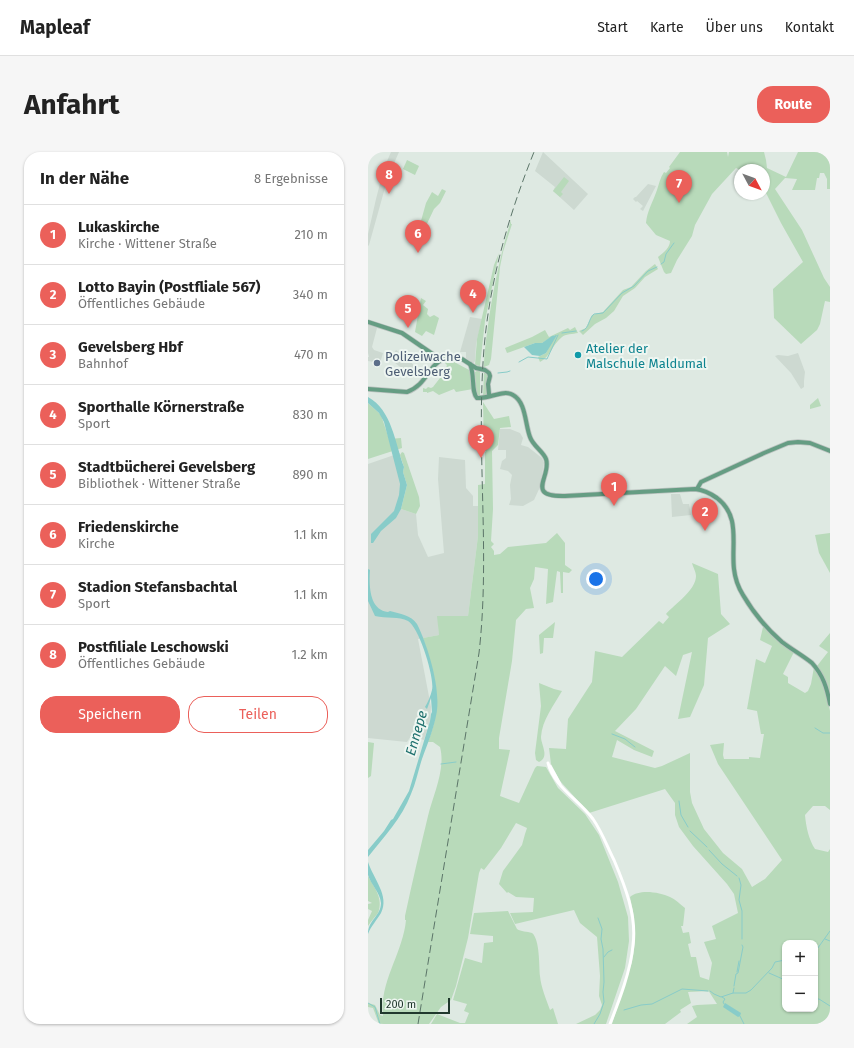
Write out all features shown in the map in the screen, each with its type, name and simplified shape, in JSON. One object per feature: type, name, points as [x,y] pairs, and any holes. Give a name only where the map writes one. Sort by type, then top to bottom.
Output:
[{"type":"main road","points":[[368,322],[402,334],[434,355],[462,360],[485,370],[489,373],[491,395]]},
{"type":"main road","points":[[434,355],[437,362]]},
{"type":"main road","points":[[368,389],[407,392],[421,384],[437,362],[444,358]]},
{"type":"main road","points":[[470,364],[473,372],[474,394],[478,398],[509,393],[515,396],[519,401],[531,440],[547,461],[542,486],[544,491],[549,495],[566,496],[698,490],[707,492],[726,506],[731,515],[734,526],[734,569],[737,584],[743,596],[774,635],[817,668],[825,682],[830,704]]},
{"type":"main road","points":[[473,372],[475,369],[479,368]]},
{"type":"main road","points":[[698,490],[704,482],[788,443],[810,443],[830,451]]},
{"type":"main road","points":[[704,482],[707,492]]},
{"type":"street","points":[[560,785],[548,763],[553,776],[560,785],[592,818],[600,831],[618,871],[627,895],[631,912],[634,944],[630,963],[610,1024]]},
{"type":"shaded area","points":[[391,152],[399,152],[388,177],[368,246],[368,234],[376,199],[384,168]]},
{"type":"shaded area","points":[[543,152],[588,194],[574,210],[553,191],[555,187],[535,171]]},
{"type":"shaded area","points":[[648,184],[656,186],[643,211],[640,209],[643,206],[633,199]]},
{"type":"shaded area","points":[[470,317],[482,319],[476,344],[475,361],[473,364],[466,358],[466,352],[460,352]]},
{"type":"shaded area","points":[[368,325],[377,328],[372,347],[374,350],[383,353],[380,363],[368,361]]},
{"type":"shaded area","points":[[396,350],[408,359],[418,370],[413,377],[390,359]]},
{"type":"shaded area","points":[[798,353],[805,372],[804,387],[801,389],[791,373],[775,356],[788,356]]},
{"type":"shaded area","points":[[500,429],[510,429],[520,433],[523,438],[521,445],[528,447],[542,458],[544,463],[540,487],[534,500],[523,506],[509,505],[511,499],[510,485],[512,475],[508,471],[500,469],[502,461],[506,458],[506,450],[498,450]]},
{"type":"shaded area","points":[[400,453],[401,509],[416,514],[418,535],[428,557],[444,553],[438,479],[439,457],[465,460],[466,488],[473,496],[473,506],[478,506],[478,536],[468,616],[438,616],[439,635],[418,639],[431,707],[430,721],[424,740],[411,736],[407,742],[368,738],[368,464]]},
{"type":"shaded area","points":[[671,494],[680,494],[683,504],[689,504],[691,515],[672,517]]},
{"type":"green space","points":[[680,152],[727,152],[728,157],[729,152],[764,152],[766,164],[734,164],[734,170],[712,194],[695,225],[692,236],[671,273],[666,274],[658,257],[668,248],[670,241],[656,235],[646,223],[649,210],[662,176],[664,172],[666,173],[670,168],[669,167]]},
{"type":"green space","points":[[798,152],[830,152],[830,189],[827,189],[827,179],[824,173],[820,173],[819,178],[817,178],[815,190],[792,190],[797,179],[785,178],[775,189],[802,230],[824,278],[830,287],[830,302],[825,301],[820,324],[817,330],[801,344],[774,318],[773,289],[803,262],[770,200],[770,169],[786,177]]},
{"type":"green space","points":[[407,160],[419,166],[415,175],[403,169]]},
{"type":"green space","points":[[564,177],[569,181],[561,192],[563,194],[560,197],[553,191]]},
{"type":"green space","points":[[442,189],[446,191],[440,203],[434,209],[425,228],[425,236],[421,242],[420,249],[414,246],[426,203],[432,192],[438,196]]},
{"type":"green space","points":[[511,220],[512,224],[500,267],[491,359],[489,365],[484,367],[484,355],[493,293],[501,256]]},
{"type":"green space","points":[[499,253],[485,321],[480,366],[475,365],[477,339],[494,265]]},
{"type":"green space","points":[[655,264],[658,269],[645,277],[635,288],[623,296],[614,311],[606,318],[595,324],[583,335],[579,331],[586,328],[592,315],[603,312],[623,290],[631,287]]},
{"type":"green space","points":[[421,298],[426,301],[423,305],[428,309],[427,314],[430,317],[434,315],[439,318],[434,335],[426,331],[422,336],[415,332]]},
{"type":"green space","points":[[575,327],[578,333],[563,336],[540,362],[538,357],[546,353],[555,335],[542,343],[535,343],[507,353],[505,348],[545,330],[549,337],[568,328],[570,330]]},
{"type":"green space","points":[[448,360],[455,360],[456,363],[471,371],[473,389],[456,392],[454,389],[439,395],[433,391],[427,393],[423,392],[423,388],[426,389],[428,387],[433,387],[447,369],[447,365],[444,362]]},
{"type":"green space","points":[[480,369],[480,397],[476,395],[475,372]]},
{"type":"green space","points":[[484,372],[488,375],[487,396],[483,397]]},
{"type":"green space","points":[[818,398],[821,406],[810,409],[810,405]]},
{"type":"green space","points":[[483,402],[494,419],[509,416],[511,427],[500,428],[498,445],[492,451],[493,509],[491,541],[494,544],[491,547],[494,551],[494,555],[500,554],[508,547],[546,543],[557,533],[565,543],[565,565],[572,570],[569,573],[563,572],[563,593],[561,593],[560,572],[557,571],[553,602],[546,604],[548,569],[535,567],[534,579],[530,588],[534,608],[526,609],[516,620],[512,661],[499,738],[499,749],[510,750],[500,796],[519,803],[535,768],[537,766],[546,767],[558,788],[585,814],[599,835],[618,882],[628,917],[629,941],[625,968],[606,1024],[576,1024],[595,1015],[600,1010],[602,1005],[599,996],[600,976],[597,937],[580,923],[574,910],[515,924],[510,913],[533,912],[534,898],[516,897],[508,892],[507,893],[499,884],[503,871],[522,845],[527,828],[516,823],[501,848],[484,870],[481,868],[479,873],[468,938],[451,1000],[441,1007],[429,1024],[379,1024],[373,1008],[368,1007],[368,1003],[375,1005],[380,1015],[383,1016],[384,991],[401,944],[413,879],[440,773],[440,747],[433,742],[428,742],[433,728],[437,702],[434,677],[423,638],[439,635],[437,616],[468,616],[478,536],[478,485],[485,484],[486,452],[484,449]]},
{"type":"green space","points":[[368,403],[381,415],[389,439],[401,438],[402,448],[368,459]]},
{"type":"green space","points":[[402,452],[404,453],[419,497],[420,506],[416,514],[401,509],[407,485],[400,455]]},
{"type":"green space","points":[[830,533],[830,573],[819,553],[815,535]]},
{"type":"green space","points":[[692,563],[718,574],[721,614],[730,624],[708,638],[704,685],[690,717],[678,719],[692,652],[683,655],[676,676],[665,666],[636,709],[615,731],[654,751],[652,757],[634,750],[617,740],[612,757],[655,768],[690,753],[690,792],[692,803],[704,829],[723,853],[742,869],[752,887],[765,879],[782,860],[718,764],[710,745],[724,743],[724,759],[749,759],[749,757],[760,758],[764,734],[761,734],[757,711],[747,709],[756,659],[765,663],[772,646],[760,640],[763,627],[794,652],[783,674],[788,677],[788,683],[805,693],[808,691],[811,684],[814,667],[823,683],[830,711],[830,810],[825,806],[813,806],[805,815],[808,833],[815,849],[828,852],[830,849],[830,1024],[687,1024],[697,1017],[692,1006],[717,1004],[709,991],[688,992],[691,1003],[680,1010],[681,1012],[665,1024],[612,1024],[632,962],[635,943],[634,916],[630,897],[634,894],[644,892],[665,895],[672,898],[685,908],[683,926],[681,926],[683,933],[689,932],[691,943],[688,944],[691,957],[696,957],[700,977],[709,980],[712,963],[704,942],[716,939],[712,926],[738,913],[734,894],[693,846],[679,827],[675,815],[675,803],[665,789],[589,813],[560,781],[551,764],[549,748],[566,749],[568,719],[592,682],[595,651],[622,657],[659,621],[663,624],[669,617],[666,614],[689,592],[693,586],[696,573]]},
{"type":"green space","points":[[555,622],[553,638],[544,638],[543,653],[540,654],[539,635]]},
{"type":"green space","points":[[830,633],[830,696],[822,673],[817,666],[828,652],[819,646]]},
{"type":"green space","points":[[539,683],[562,691],[549,713],[542,731],[541,740],[544,757],[539,762],[536,760],[535,753],[541,706]]},
{"type":"green space","points":[[368,742],[374,743],[371,776],[368,778]]},
{"type":"green space","points":[[368,876],[378,893],[380,908],[368,926],[368,920],[372,911],[368,909],[368,904],[372,903],[368,901]]},
{"type":"green space","points":[[508,911],[517,929],[532,933],[535,936],[538,947],[540,976],[543,989],[550,1010],[553,1008],[558,1024],[431,1024],[437,1014],[460,1023],[465,1023],[469,1013],[464,1011],[467,1004],[453,1000],[465,958],[482,963],[484,943],[493,942],[493,936],[470,934],[474,913]]},
{"type":"water","points":[[557,335],[546,353],[540,356],[532,355],[524,347],[535,343],[542,343],[552,336]]},
{"type":"water","points":[[368,397],[382,410],[392,428],[404,467],[403,472],[407,485],[401,509],[396,518],[381,531],[373,543],[371,543],[371,534],[394,511],[399,495],[400,484],[384,422],[379,413],[368,403]]},
{"type":"water","points":[[368,569],[370,570],[370,589],[377,607],[388,612],[390,611],[401,614],[412,619],[417,624],[433,669],[436,682],[437,706],[432,733],[407,803],[392,827],[368,857],[368,850],[393,819],[409,791],[432,712],[431,698],[427,709],[425,707],[431,694],[432,684],[429,664],[421,642],[412,625],[404,619],[375,616],[368,601]]},
{"type":"water","points":[[368,862],[380,887],[383,907],[368,934],[370,925],[379,911],[381,903],[379,895],[368,875]]},
{"type":"water","points":[[725,1003],[741,1013],[740,1016],[738,1017],[723,1007]]},
{"type":"waterway","points":[[661,264],[664,262],[666,254],[674,243]]},
{"type":"waterway","points":[[582,331],[588,326],[594,314],[603,313],[622,293],[634,286],[648,271],[657,267]]},
{"type":"waterway","points":[[562,333],[576,331]]},
{"type":"waterway","points":[[519,362],[528,357],[547,359],[558,335]]},
{"type":"waterway","points":[[498,373],[510,371]]},
{"type":"waterway","points":[[815,728],[823,733],[830,733]]},
{"type":"waterway","points":[[612,734],[625,739],[635,747]]},
{"type":"waterway","points":[[441,764],[456,762]]},
{"type":"waterway","points":[[679,801],[681,815],[688,827]]},
{"type":"waterway","points":[[690,831],[707,847]]},
{"type":"waterway","points":[[709,850],[722,864],[737,876]]},
{"type":"waterway","points":[[739,878],[741,885],[739,900],[742,911],[742,939]]},
{"type":"waterway","points":[[594,1024],[600,1014],[604,1002],[603,949],[601,939],[602,929],[598,918]]},
{"type":"waterway","points":[[818,948],[830,931]]},
{"type":"waterway","points":[[825,939],[830,941]]},
{"type":"waterway","points":[[734,986],[736,974],[738,973],[743,947],[742,945]]},
{"type":"waterway","points":[[604,957],[612,950]]},
{"type":"waterway","points":[[737,972],[739,961]]},
{"type":"waterway","points":[[710,991],[721,997],[733,993],[746,993],[751,990],[772,968],[775,962],[782,961]]},
{"type":"waterway","points":[[769,973],[782,979]]},
{"type":"waterway","points":[[733,993],[734,988]]},
{"type":"waterway","points":[[624,1010],[641,1005],[652,1004],[682,989],[708,991]]},
{"type":"waterway","points":[[722,997],[725,999],[723,1002],[724,1004]]},
{"type":"waterway","points":[[818,999],[830,1006]]},
{"type":"waterway","points":[[368,1003],[375,1007],[380,1024]]},
{"type":"waterway","points":[[740,1016],[744,1024]]},
{"type":"railway","points":[[418,1024],[479,653],[482,617],[484,545],[481,436],[485,336],[500,255],[515,203],[534,152]]},
{"type":"place","name":"Postfiliale Leschowski","points":[[389,194]]},
{"type":"place","name":"Stadion Stefansbachtal","points":[[679,203]]},
{"type":"place","name":"Friedenskirche","points":[[418,253]]},
{"type":"place","name":"Sporthalle Körnerstraße","points":[[473,313]]},
{"type":"place","name":"Stadtbücherei Gevelsberg","points":[[408,328]]},
{"type":"place","name":"Atelier der Malschule Maldumal","points":[[578,355]]},
{"type":"place","name":"Polizeiwache Gevelsberg","points":[[377,363]]},
{"type":"place","name":"Gevelsberg Hbf","points":[[481,458]]},
{"type":"place","name":"Lukaskirche","points":[[614,506]]},
{"type":"place","name":"Lotto Bayin (Postfliale 567)","points":[[705,531]]},
{"type":"water label","name":"Ennepe","points":[[416,733]]}]
